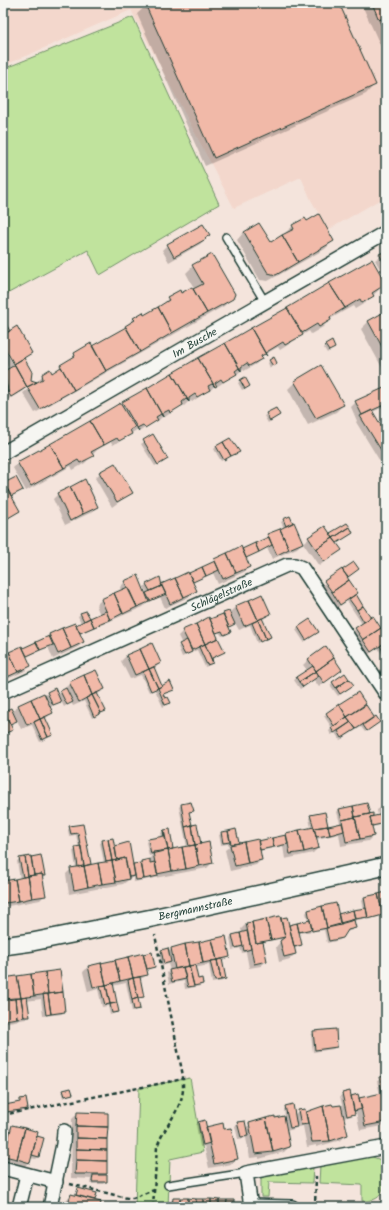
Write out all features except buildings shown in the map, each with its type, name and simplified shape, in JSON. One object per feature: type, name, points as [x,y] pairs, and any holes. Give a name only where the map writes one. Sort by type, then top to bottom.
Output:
[{"type":"street","name":"Im Busche","points":[[3,453],[386,232]]},
{"type":"street","name":"Schlägelstraße","points":[[3,692],[280,568],[295,564],[302,568],[386,694]]},
{"type":"street","name":"Bergmannstraße","points":[[3,946],[32,942],[152,918],[386,866]]},
{"type":"street","points":[[50,1207],[63,1144],[64,1131]]},
{"type":"street","points":[[292,1207],[251,1207],[246,1173],[386,1147]]},
{"type":"street","points":[[3,1168],[56,1182]]},
{"type":"street","points":[[19,1207],[27,1175]]},
{"type":"lane","points":[[226,237],[265,302]]},
{"type":"lane","points":[[168,1185],[246,1173]]},
{"type":"path","points":[[152,918],[183,1079],[183,1089],[177,1108],[160,1138],[157,1147],[153,1207]]},
{"type":"path","points":[[3,1115],[183,1079]]},
{"type":"path","points":[[315,1207],[317,1160]]},
{"type":"path","points":[[56,1182],[127,1198],[133,1198],[168,1185]]},
{"type":"shaded area","points":[[3,3],[386,3],[386,196],[328,230],[311,200],[301,177],[234,208],[131,10],[3,66]]},
{"type":"green space","points":[[133,17],[219,204],[100,275],[88,250],[3,296],[3,69]]},
{"type":"green space","points":[[190,1078],[203,1152],[170,1159],[168,1207],[135,1207],[139,1088]]},
{"type":"green space","points":[[370,1156],[381,1160],[384,1169],[383,1189],[377,1198],[362,1201],[362,1185],[319,1183],[320,1165]]},
{"type":"green space","points":[[313,1167],[312,1183],[269,1182],[268,1197],[261,1197],[261,1177]]}]
